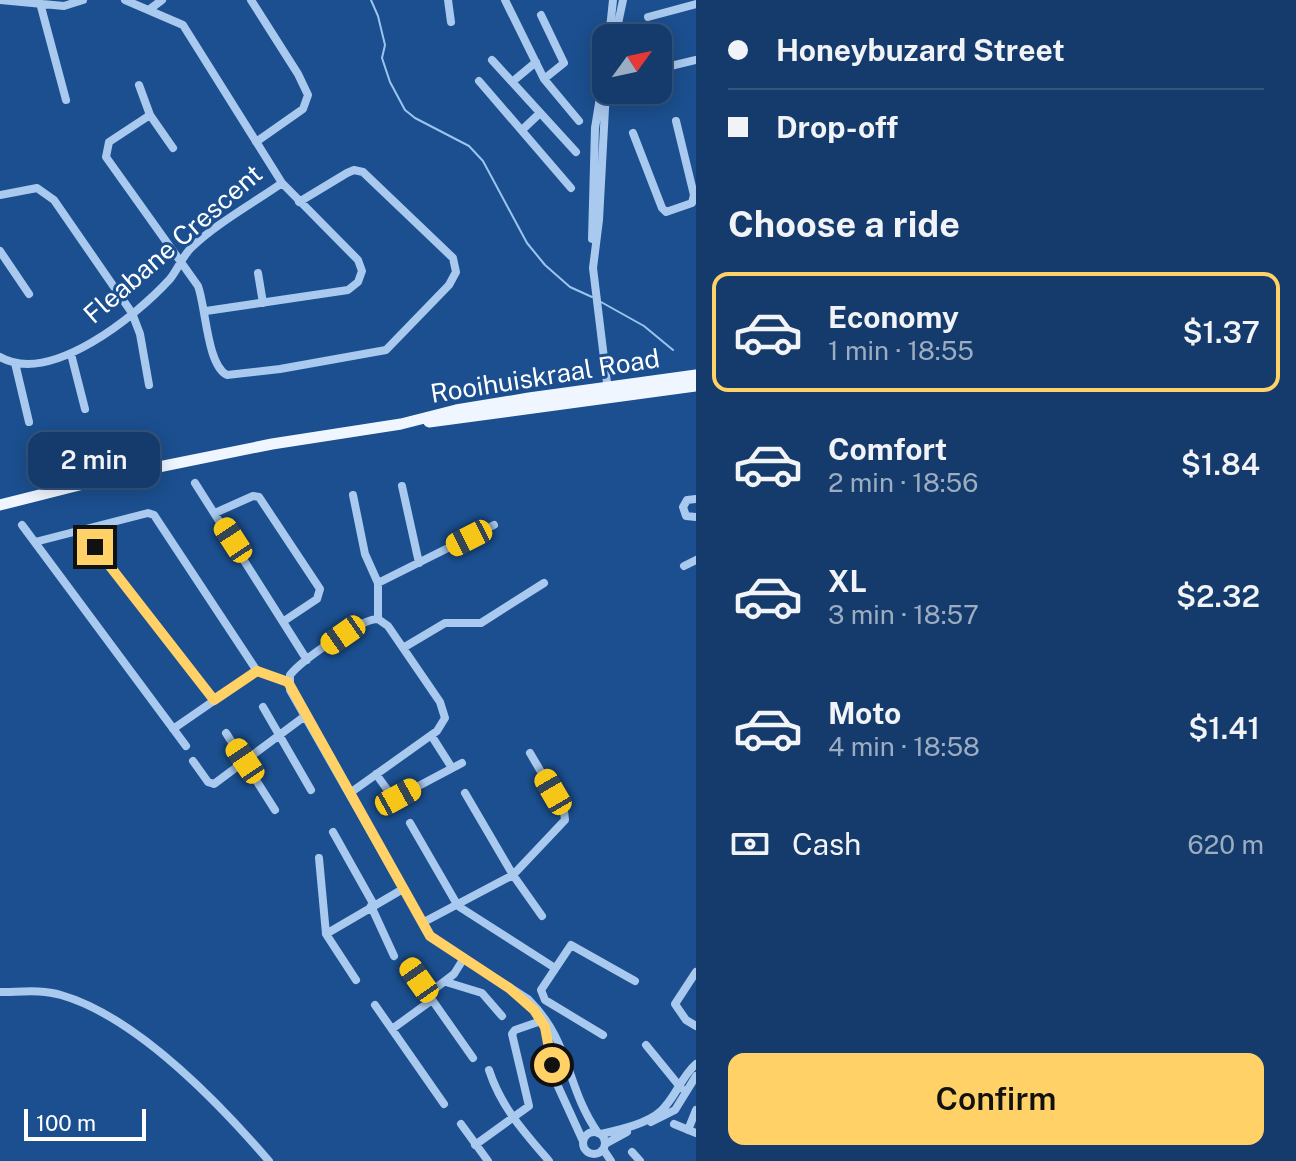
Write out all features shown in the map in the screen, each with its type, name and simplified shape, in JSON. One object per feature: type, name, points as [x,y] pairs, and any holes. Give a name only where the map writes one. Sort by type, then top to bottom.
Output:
[{"type":"main road","name":"Rooihuiskraal Road","points":[[401,424],[456,410],[696,375]]},
{"type":"main road","name":"Rooihuiskraal Road","points":[[0,505],[214,455],[401,424],[515,412],[696,386]]},
{"type":"street","points":[[0,0],[64,6],[83,0]]},
{"type":"street","name":"Fleabane Crescent","points":[[0,357],[15,363],[71,354],[132,313],[169,280],[202,239],[282,183],[186,29],[174,19],[125,0]]},
{"type":"street","points":[[150,9],[162,0]]},
{"type":"street","points":[[251,0],[308,95],[303,109],[256,142]]},
{"type":"street","points":[[448,0],[451,22]]},
{"type":"street","points":[[505,0],[544,79],[579,121]]},
{"type":"street","points":[[612,24],[613,0]]},
{"type":"street","points":[[616,24],[623,0]]},
{"type":"street","points":[[40,3],[66,100]]},
{"type":"street","points":[[648,17],[696,4]]},
{"type":"street","points":[[541,15],[564,63],[544,79]]},
{"type":"street","points":[[492,60],[576,152]]},
{"type":"street","points":[[672,66],[696,60]]},
{"type":"street","points":[[512,82],[536,62]]},
{"type":"street","points":[[479,81],[571,188]]},
{"type":"street","points":[[139,85],[150,115],[173,148]]},
{"type":"street","points":[[599,104],[591,223],[594,287],[609,399]]},
{"type":"street","points":[[594,247],[599,220],[605,104]]},
{"type":"street","points":[[522,130],[540,113]]},
{"type":"street","points":[[150,115],[109,142],[106,157],[198,286],[206,311],[214,359],[221,372],[235,376],[383,352],[454,279],[457,268],[453,258],[363,172],[354,170],[347,173],[299,202]]},
{"type":"street","points":[[633,133],[664,211],[689,205],[694,200],[676,121]]},
{"type":"street","points":[[686,158],[696,156]]},
{"type":"street","points":[[206,311],[348,290],[361,277],[362,268],[358,260],[282,183]]},
{"type":"street","points":[[0,195],[30,188],[48,194],[71,223],[132,313],[140,334],[149,385]]},
{"type":"street","points":[[0,251],[29,294]]},
{"type":"street","points":[[258,273],[263,303]]},
{"type":"street","points":[[71,354],[85,409]]},
{"type":"street","points":[[15,363],[29,422]]},
{"type":"street","points":[[195,483],[307,660]]},
{"type":"street","points":[[402,486],[419,563]]},
{"type":"street","points":[[353,495],[365,554],[378,583],[378,619]]},
{"type":"street","points":[[215,513],[253,496],[259,497],[312,576],[320,589],[319,596],[284,621]]},
{"type":"street","points":[[696,499],[687,500],[683,507],[686,516],[696,518]]},
{"type":"street","points":[[35,542],[148,513],[154,515],[257,671],[288,682],[422,923],[437,942],[537,1008],[561,1045],[581,1105],[600,1146]]},
{"type":"street","points":[[22,525],[186,746]]},
{"type":"street","points":[[378,583],[494,525]]},
{"type":"street","points":[[82,530],[214,700]]},
{"type":"street","points":[[684,566],[696,560]]},
{"type":"street","points":[[403,648],[445,623],[481,623],[544,583]]},
{"type":"street","points":[[288,682],[293,671],[307,660],[361,623],[378,619],[388,626],[443,707],[443,722],[431,735],[350,793]]},
{"type":"street","points":[[173,729],[257,671]]},
{"type":"street","points":[[263,707],[311,790]]},
{"type":"street","points":[[193,761],[212,784],[305,716]]},
{"type":"street","points":[[226,733],[275,810]]},
{"type":"street","points":[[431,735],[452,768]]},
{"type":"street","points":[[422,923],[513,875],[566,816],[530,753]]},
{"type":"street","points":[[376,774],[394,799],[462,763]]},
{"type":"street","points":[[465,793],[513,875],[542,916]]},
{"type":"street","points":[[410,823],[458,906],[555,968]]},
{"type":"street","points":[[333,832],[373,906],[394,956]]},
{"type":"street","points":[[319,858],[326,934],[356,980]]},
{"type":"street","points":[[326,934],[403,889]]},
{"type":"street","points":[[603,1035],[543,997],[541,990],[568,947],[574,946],[635,981]]},
{"type":"street","points":[[392,1029],[446,982],[464,958]]},
{"type":"street","points":[[409,967],[473,1058]]},
{"type":"street","points":[[696,972],[675,1004],[686,1020],[696,1026]]},
{"type":"street","points":[[446,982],[485,995],[502,1016]]},
{"type":"street","points":[[509,988],[527,1003],[541,1021],[549,1038],[556,1082],[587,1151],[600,1146],[621,1130],[675,1110],[687,1091],[696,1064]]},
{"type":"street","points":[[0,992],[59,994],[118,1023],[190,1077],[269,1161]]},
{"type":"street","points":[[375,1005],[444,1104]]},
{"type":"street","points":[[475,1145],[529,1105],[512,1034],[515,1030],[541,1021]]},
{"type":"street","points":[[646,1045],[678,1086],[687,1091]]},
{"type":"street","points":[[489,1070],[496,1093],[513,1119],[549,1161]]},
{"type":"street","points":[[641,1124],[661,1111],[678,1086],[692,1079]]},
{"type":"street","points":[[674,1124],[692,1132],[696,1110]]},
{"type":"street","points":[[461,1124],[488,1161]]},
{"type":"street","points":[[583,1141],[589,1133],[611,1161]]},
{"type":"street","points":[[632,1152],[640,1161]]},
{"type":"waterway","points":[[371,0],[385,45],[382,58],[405,110],[469,146],[483,161],[527,243],[545,265],[570,287],[592,297]]},
{"type":"waterway","points":[[601,302],[644,326],[673,350]]},
{"type":"route","points":[[95,547],[214,700],[257,671],[288,682],[430,936],[509,988],[534,1010],[549,1038],[552,1065]]}]
